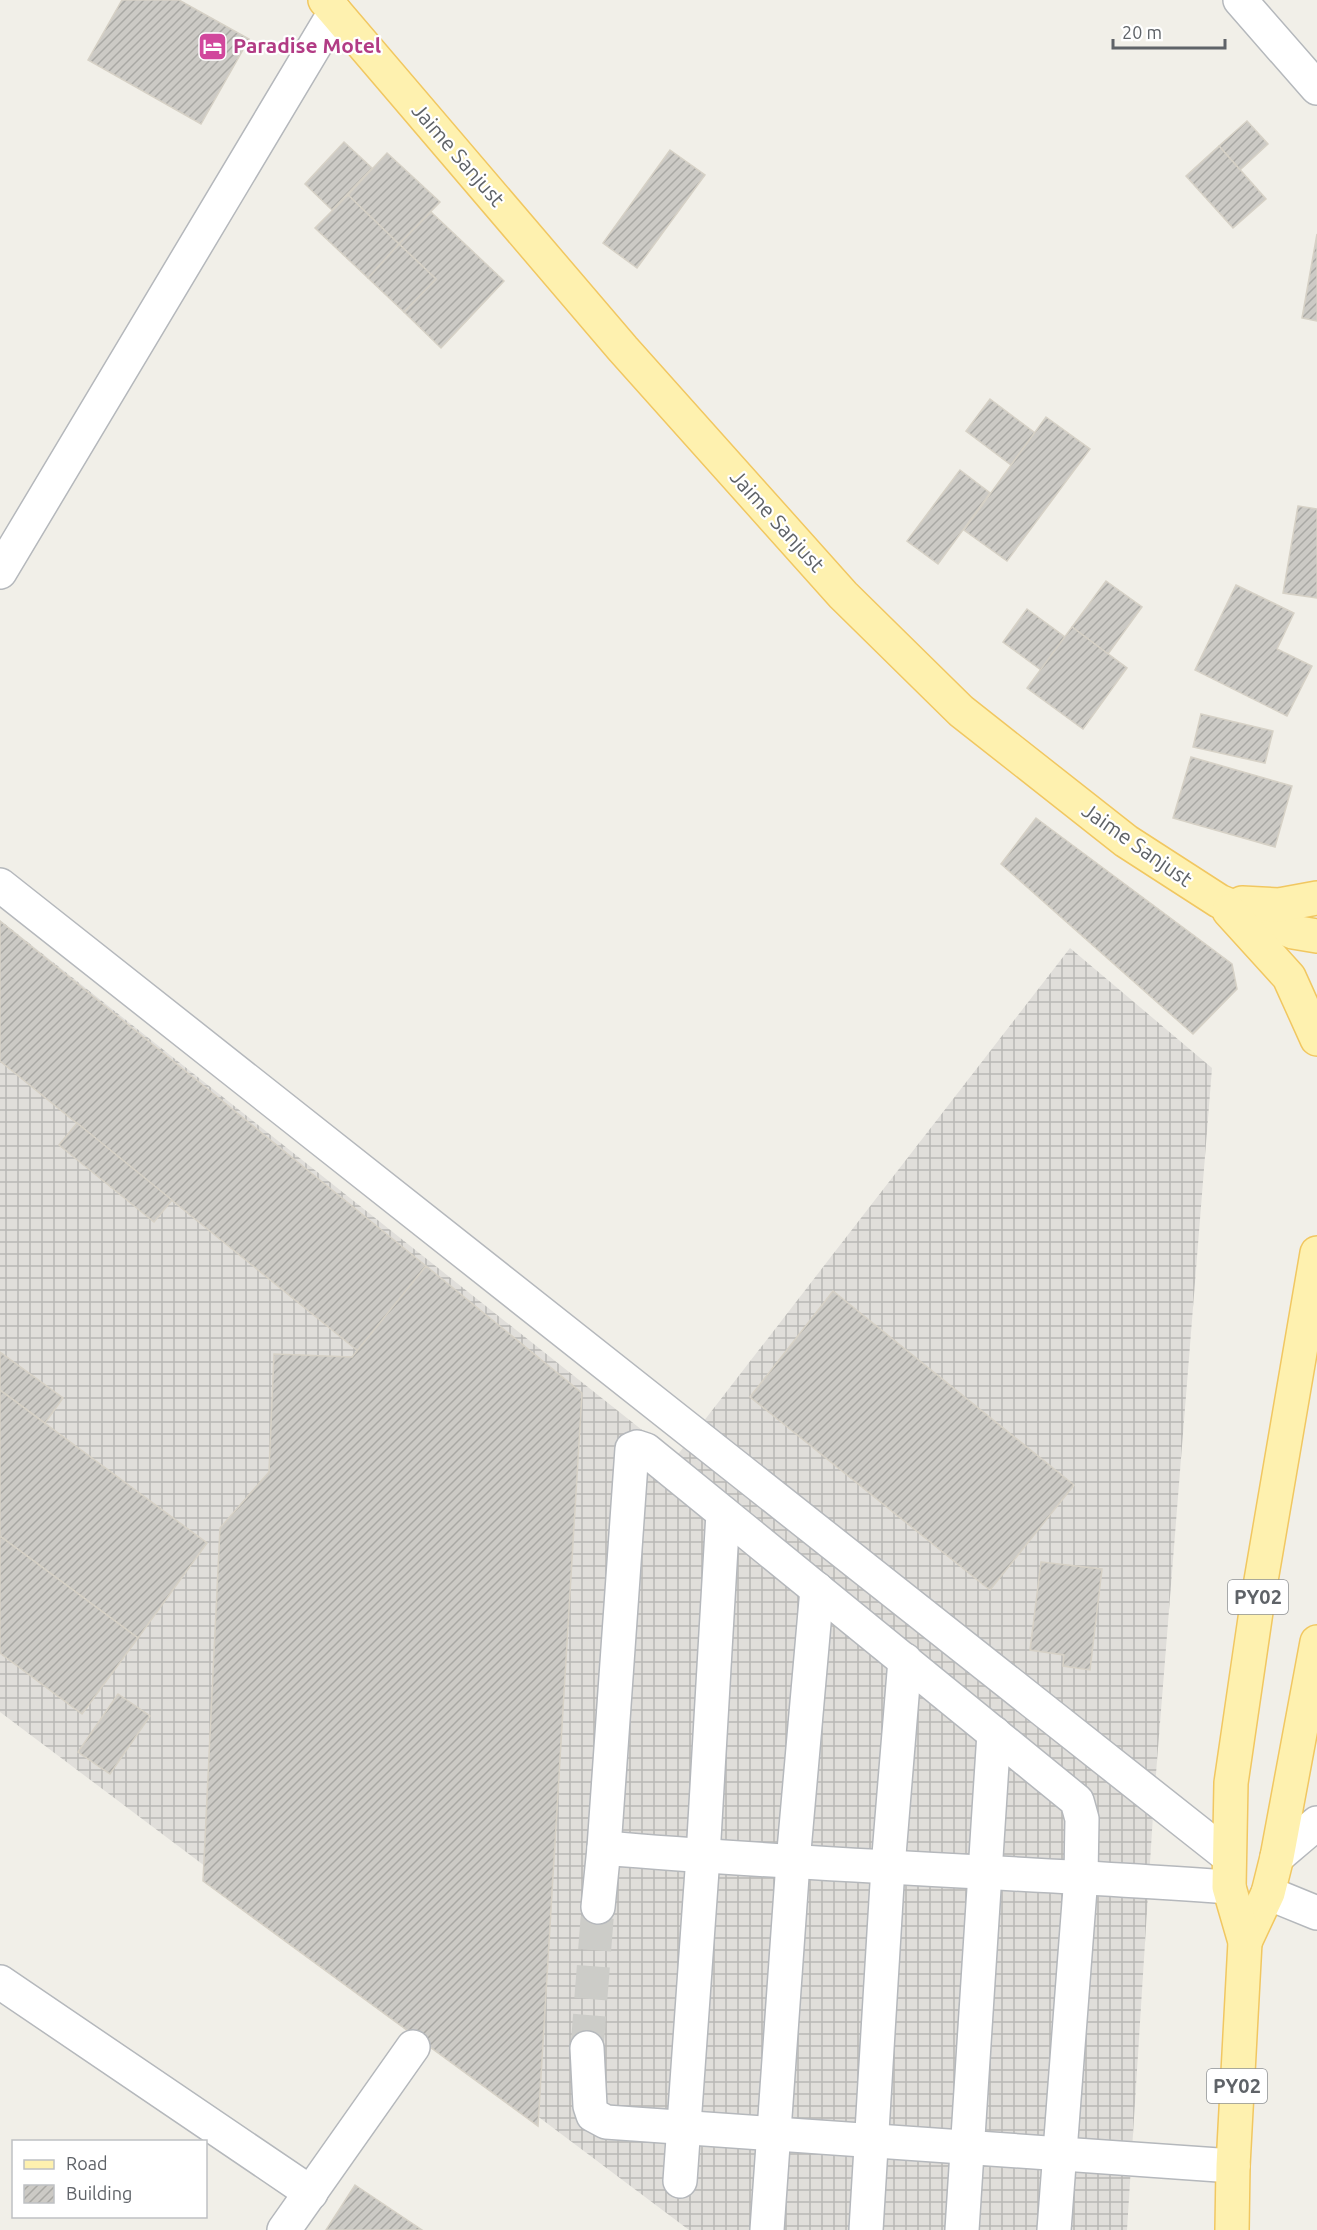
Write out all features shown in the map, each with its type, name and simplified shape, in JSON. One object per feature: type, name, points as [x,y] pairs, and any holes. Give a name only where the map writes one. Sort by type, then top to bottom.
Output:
[{"type":"main road","name":"Jaime Sanjust","points":[[330,6],[623,349],[843,595],[961,711],[1126,841],[1219,901],[1293,932],[1317,936]]},
{"type":"main road","points":[[1219,901],[1280,905],[1317,898]]},
{"type":"main road","points":[[1219,901],[1289,977],[1317,1039]]},
{"type":"main road","name":"PY02","points":[[1232,2230],[1233,2166],[1245,1942],[1228,1871],[1231,1784],[1257,1598],[1317,1253]]},
{"type":"main road","name":"PY02","points":[[1245,1942],[1268,1893],[1277,1857],[1317,1642]]},
{"type":"street","points":[[1240,0],[1317,88]]},
{"type":"street","points":[[0,572],[330,6]]},
{"type":"street","points":[[0,885],[1228,1871]]},
{"type":"street","points":[[598,1907],[632,1449],[637,1448],[646,1450],[1077,1801],[1082,1818],[1081,1876],[1054,2230]]},
{"type":"street","points":[[681,2181],[723,1513]]},
{"type":"street","points":[[767,2230],[793,1862],[817,1589]]},
{"type":"street","points":[[866,2230],[888,1867],[905,1660]]},
{"type":"street","points":[[962,2230],[993,1733]]},
{"type":"street","points":[[1277,1857],[1317,1823]]},
{"type":"street","points":[[604,1848],[793,1862],[1081,1876],[1228,1871]]},
{"type":"street","points":[[1268,1893],[1317,1913]]},
{"type":"street","points":[[0,1982],[311,2193]]},
{"type":"street","points":[[284,2230],[413,2047]]},
{"type":"street","points":[[588,2048],[590,2106],[593,2115],[606,2122],[1233,2166]]},
{"type":"shaded area","points":[[0,920],[676,1457],[1070,948],[1212,1068],[1154,1799],[1127,2230],[689,2230],[0,1712]]},
{"type":"building","points":[[122,0],[179,0],[249,39],[201,124],[88,60]]},
{"type":"building","points":[[1247,121],[1268,144],[1240,170],[1219,146]]},
{"type":"building","points":[[344,142],[372,168],[332,210],[305,184]]},
{"type":"building","points":[[1219,146],[1266,199],[1233,228],[1186,176]]},
{"type":"building","points":[[670,150],[705,175],[637,268],[603,243]]},
{"type":"building","points":[[387,153],[440,202],[399,244],[348,195]]},
{"type":"building","points":[[348,195],[399,244],[368,278],[315,228]]},
{"type":"building","points":[[431,212],[504,281],[441,348],[404,312],[436,279],[399,244]]},
{"type":"building","points":[[1317,234],[1317,321],[1302,318]]},
{"type":"building","points":[[399,244],[436,279],[404,312],[368,278]]},
{"type":"building","points":[[990,399],[1035,433],[1011,465],[966,431]]},
{"type":"building","points":[[1046,417],[1090,449],[1007,561],[964,530]]},
{"type":"building","points":[[960,470],[990,493],[938,564],[907,541]]},
{"type":"building","points":[[1298,506],[1317,509],[1317,598],[1283,593]]},
{"type":"building","points":[[1106,581],[1142,607],[1108,654],[1072,627]]},
{"type":"building","points":[[1236,585],[1294,613],[1277,649],[1312,666],[1287,716],[1195,670]]},
{"type":"building","points":[[1027,609],[1065,637],[1041,670],[1003,642]]},
{"type":"building","points":[[1072,627],[1127,668],[1083,729],[1027,688]]},
{"type":"building","points":[[1201,714],[1273,731],[1265,763],[1193,747]]},
{"type":"building","points":[[1191,757],[1292,786],[1275,847],[1173,818]]},
{"type":"building","points":[[1036,818],[1232,964],[1237,989],[1193,1034],[1001,864]]},
{"type":"building","points":[[0,921],[426,1266],[358,1351],[0,1061]]},
{"type":"building","points":[[77,1123],[172,1200],[154,1222],[59,1145]]},
{"type":"building","points":[[426,1266],[582,1393],[538,2126],[203,1881],[220,1528],[269,1472],[274,1354],[352,1357]]},
{"type":"building","points":[[833,1291],[1074,1485],[990,1590],[750,1397]]},
{"type":"building","points":[[0,1352],[63,1398],[45,1423],[0,1390]]},
{"type":"building","points":[[0,1390],[207,1543],[138,1638],[0,1536]]},
{"type":"building","points":[[0,1536],[138,1638],[82,1714],[0,1653]]},
{"type":"building","points":[[1041,1562],[1102,1569],[1090,1670],[1063,1666],[1064,1655],[1030,1650]]},
{"type":"building","points":[[118,1694],[150,1716],[110,1774],[78,1752]]},
{"type":"building","points":[[355,2185],[422,2230],[326,2230]]},
{"type":"tunnel","points":[[587,2048],[598,1907]]},
{"type":"place","name":"Paradise Motel","points":[[212,46]]}]
